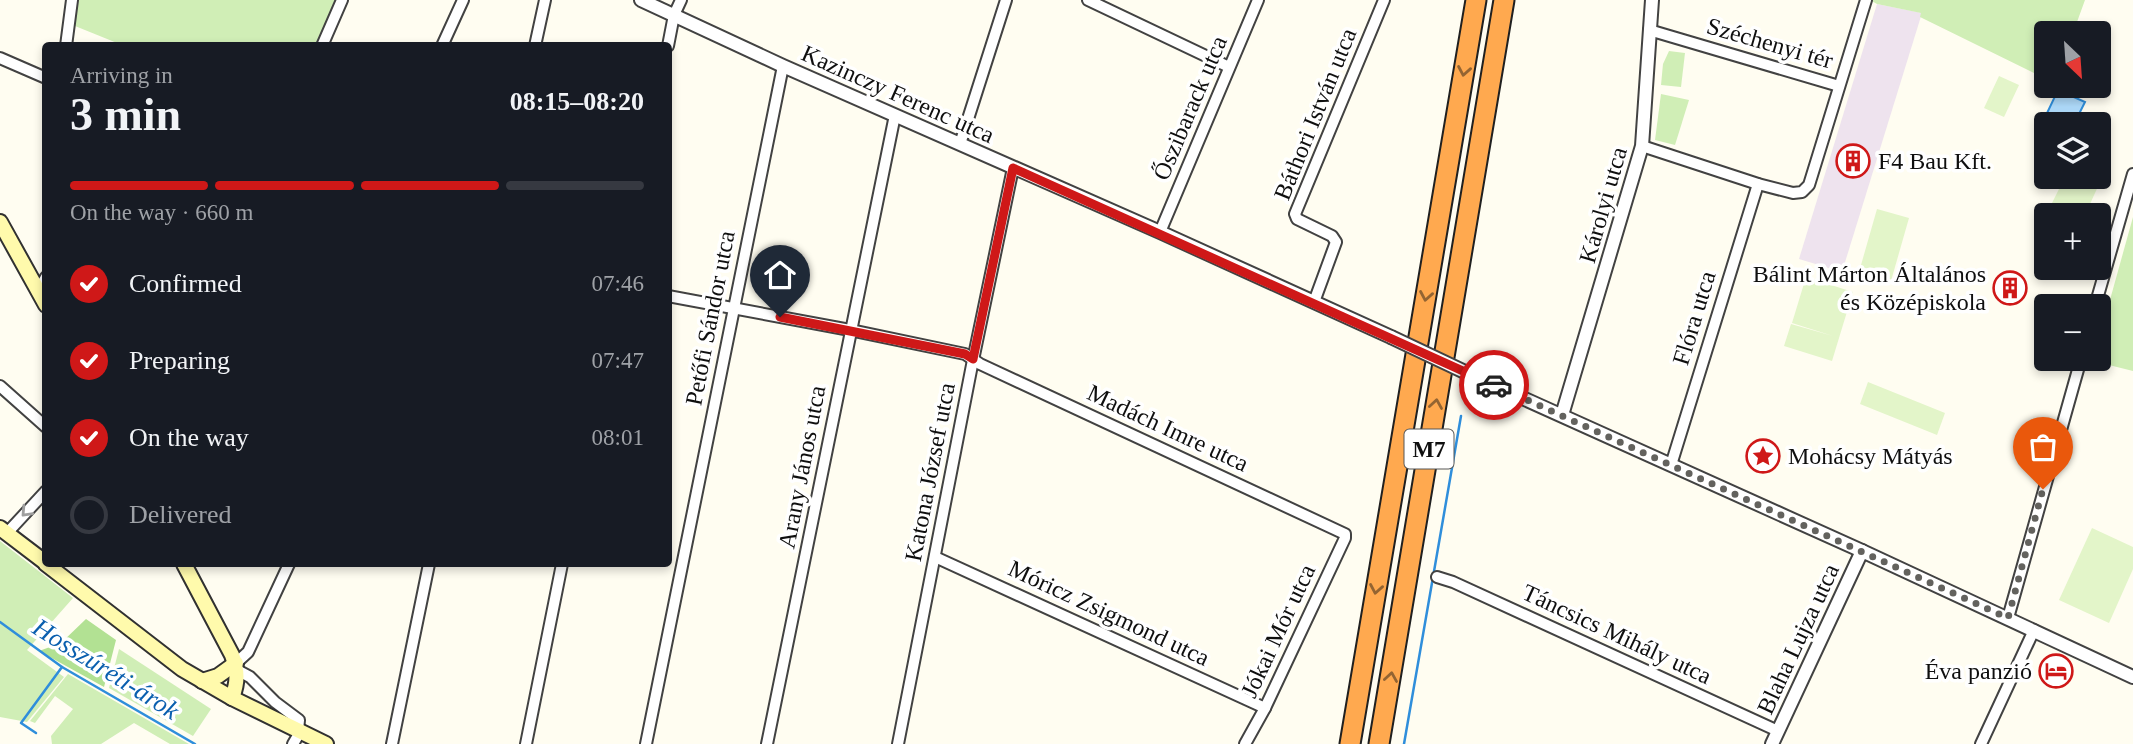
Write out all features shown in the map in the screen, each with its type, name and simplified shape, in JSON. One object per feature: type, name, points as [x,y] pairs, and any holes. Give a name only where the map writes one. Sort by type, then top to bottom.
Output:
[{"type":"highway","name":"M7","points":[[1380,744],[1504,0]]},
{"type":"highway","name":"M7","points":[[1350,744],[1476,1]]},
{"type":"main road","points":[[1,228],[42,298]]},
{"type":"main road","points":[[3,531],[42,560]]},
{"type":"main road","points":[[51,567],[182,669],[297,735],[326,744]]},
{"type":"main road","points":[[186,567],[236,667],[238,683],[232,698]]},
{"type":"main road","points":[[202,681],[236,667]]},
{"type":"street","points":[[67,42],[72,0]]},
{"type":"street","points":[[324,42],[342,0]]},
{"type":"street","points":[[444,42],[463,0]]},
{"type":"street","points":[[536,42],[545,0]]},
{"type":"street","name":"Kazinczy Ferenc utca","points":[[641,0],[783,66],[1160,232],[2133,677]]},
{"type":"street","points":[[669,42],[674,16],[681,0]]},
{"type":"street","points":[[960,144],[1006,0]]},
{"type":"street","points":[[1088,0],[1229,67]]},
{"type":"street","name":"Őszibarack utca","points":[[1160,232],[1258,0]]},
{"type":"street","name":"Báthori István utca","points":[[1314,302],[1336,242],[1332,236],[1297,219],[1295,214],[1384,0]]},
{"type":"street","name":"Károlyi utca","points":[[1562,415],[1642,146],[1652,0]]},
{"type":"street","points":[[1642,146],[1758,184],[1793,193],[1802,192],[1809,185],[1866,0]]},
{"type":"street","name":"Széchenyi tér","points":[[1649,30],[1839,86]]},
{"type":"street","points":[[0,58],[42,76]]},
{"type":"street","name":"Petőfi Sándor utca","points":[[646,744],[783,66]]},
{"type":"street","name":"Arany János utca","points":[[767,744],[895,115]]},
{"type":"street","name":"Katona József utca","points":[[898,744],[1013,168]]},
{"type":"street","points":[[2098,294],[2133,174]]},
{"type":"street","name":"Flóra utca","points":[[1671,465],[1758,184]]},
{"type":"street","name":"Madách Imre utca","points":[[672,297],[965,354],[1345,534]]},
{"type":"street","points":[[2008,618],[2078,371]]},
{"type":"street","points":[[1,389],[42,425]]},
{"type":"street","points":[[3,531],[42,495]]},
{"type":"street","name":"Jókai Mór utca","points":[[1245,744],[1265,708],[1345,534]]},
{"type":"street","name":"Blaha Lujza utca","points":[[1772,744],[1862,551]]},
{"type":"street","name":"Móricz Zsigmond utca","points":[[935,557],[1265,708]]},
{"type":"street","points":[[288,567],[248,652],[236,667],[299,720],[297,735]]},
{"type":"street","points":[[393,744],[428,567]]},
{"type":"street","points":[[526,744],[561,567]]},
{"type":"street","name":"Táncsics Mihály utca","points":[[1437,577],[1778,731]]},
{"type":"street","points":[[1981,744],[2034,630]]},
{"type":"shaded area","points":[[1877,4],[1922,13],[1842,272],[1799,259]]},
{"type":"green space","points":[[78,0],[339,0],[319,42],[115,42],[75,26]]},
{"type":"green space","points":[[1870,0],[2085,0],[2077,21],[2034,21],[2034,73],[1920,17],[1921,13],[1877,4]]},
{"type":"green space","points":[[1669,51],[1685,53],[1681,87],[1661,85],[1663,64]]},
{"type":"green space","points":[[1999,76],[2019,85],[2004,117],[1984,108]]},
{"type":"green space","points":[[1661,94],[1689,100],[1675,145],[1655,140]]},
{"type":"green space","points":[[2059,189],[2097,189],[2090,203],[2052,203]]},
{"type":"green space","points":[[1877,209],[1909,218],[1891,281],[1859,272]]},
{"type":"green space","points":[[2133,217],[2133,371],[2111,366],[2111,296]]},
{"type":"green space","points":[[1806,277],[1853,292],[1832,361],[1784,346],[1791,324],[1833,336],[1792,323]]},
{"type":"green space","points":[[1868,382],[1945,413],[1937,435],[1860,404]]},
{"type":"green space","points":[[2092,528],[2133,547],[2133,569],[2109,623],[2059,600]]},
{"type":"green space","points":[[0,541],[73,598],[27,650],[64,677],[27,722],[0,717]]},
{"type":"green space","points":[[86,619],[116,640],[104,687],[39,651],[61,643]]},
{"type":"green space","points":[[119,649],[211,709],[193,736],[109,688]]},
{"type":"green space","points":[[68,674],[189,744],[170,744],[134,723],[101,744],[52,744],[51,736],[73,709],[55,696],[35,723],[30,721]]},
{"type":"water","points":[[2054,98],[2076,98],[2085,102],[2080,112],[2048,112]]},
{"type":"waterway","points":[[318,42],[320,38]]},
{"type":"waterway","points":[[1404,744],[1461,416]]},
{"type":"waterway","name":"Hosszúréti-árok","points":[[0,622],[62,667],[195,744]]},
{"type":"waterway","points":[[36,733],[21,723],[62,667]]},
{"type":"way so far","points":[[1494,385],[2008,618],[2043,489]]},
{"type":"place","name":"F4 Bau Kft.","points":[[1853,161]]},
{"type":"place","name":"Bálint Márton Általános és Középiskola","points":[[2010,288]]},
{"type":"place","name":"Mohácsy Mátyás","points":[[1763,456]]},
{"type":"place","name":"Éva panzió","points":[[2056,671]]},
{"type":"route","points":[[780,317],[965,354],[973,359],[1013,168],[1160,232],[1494,385]]}]
